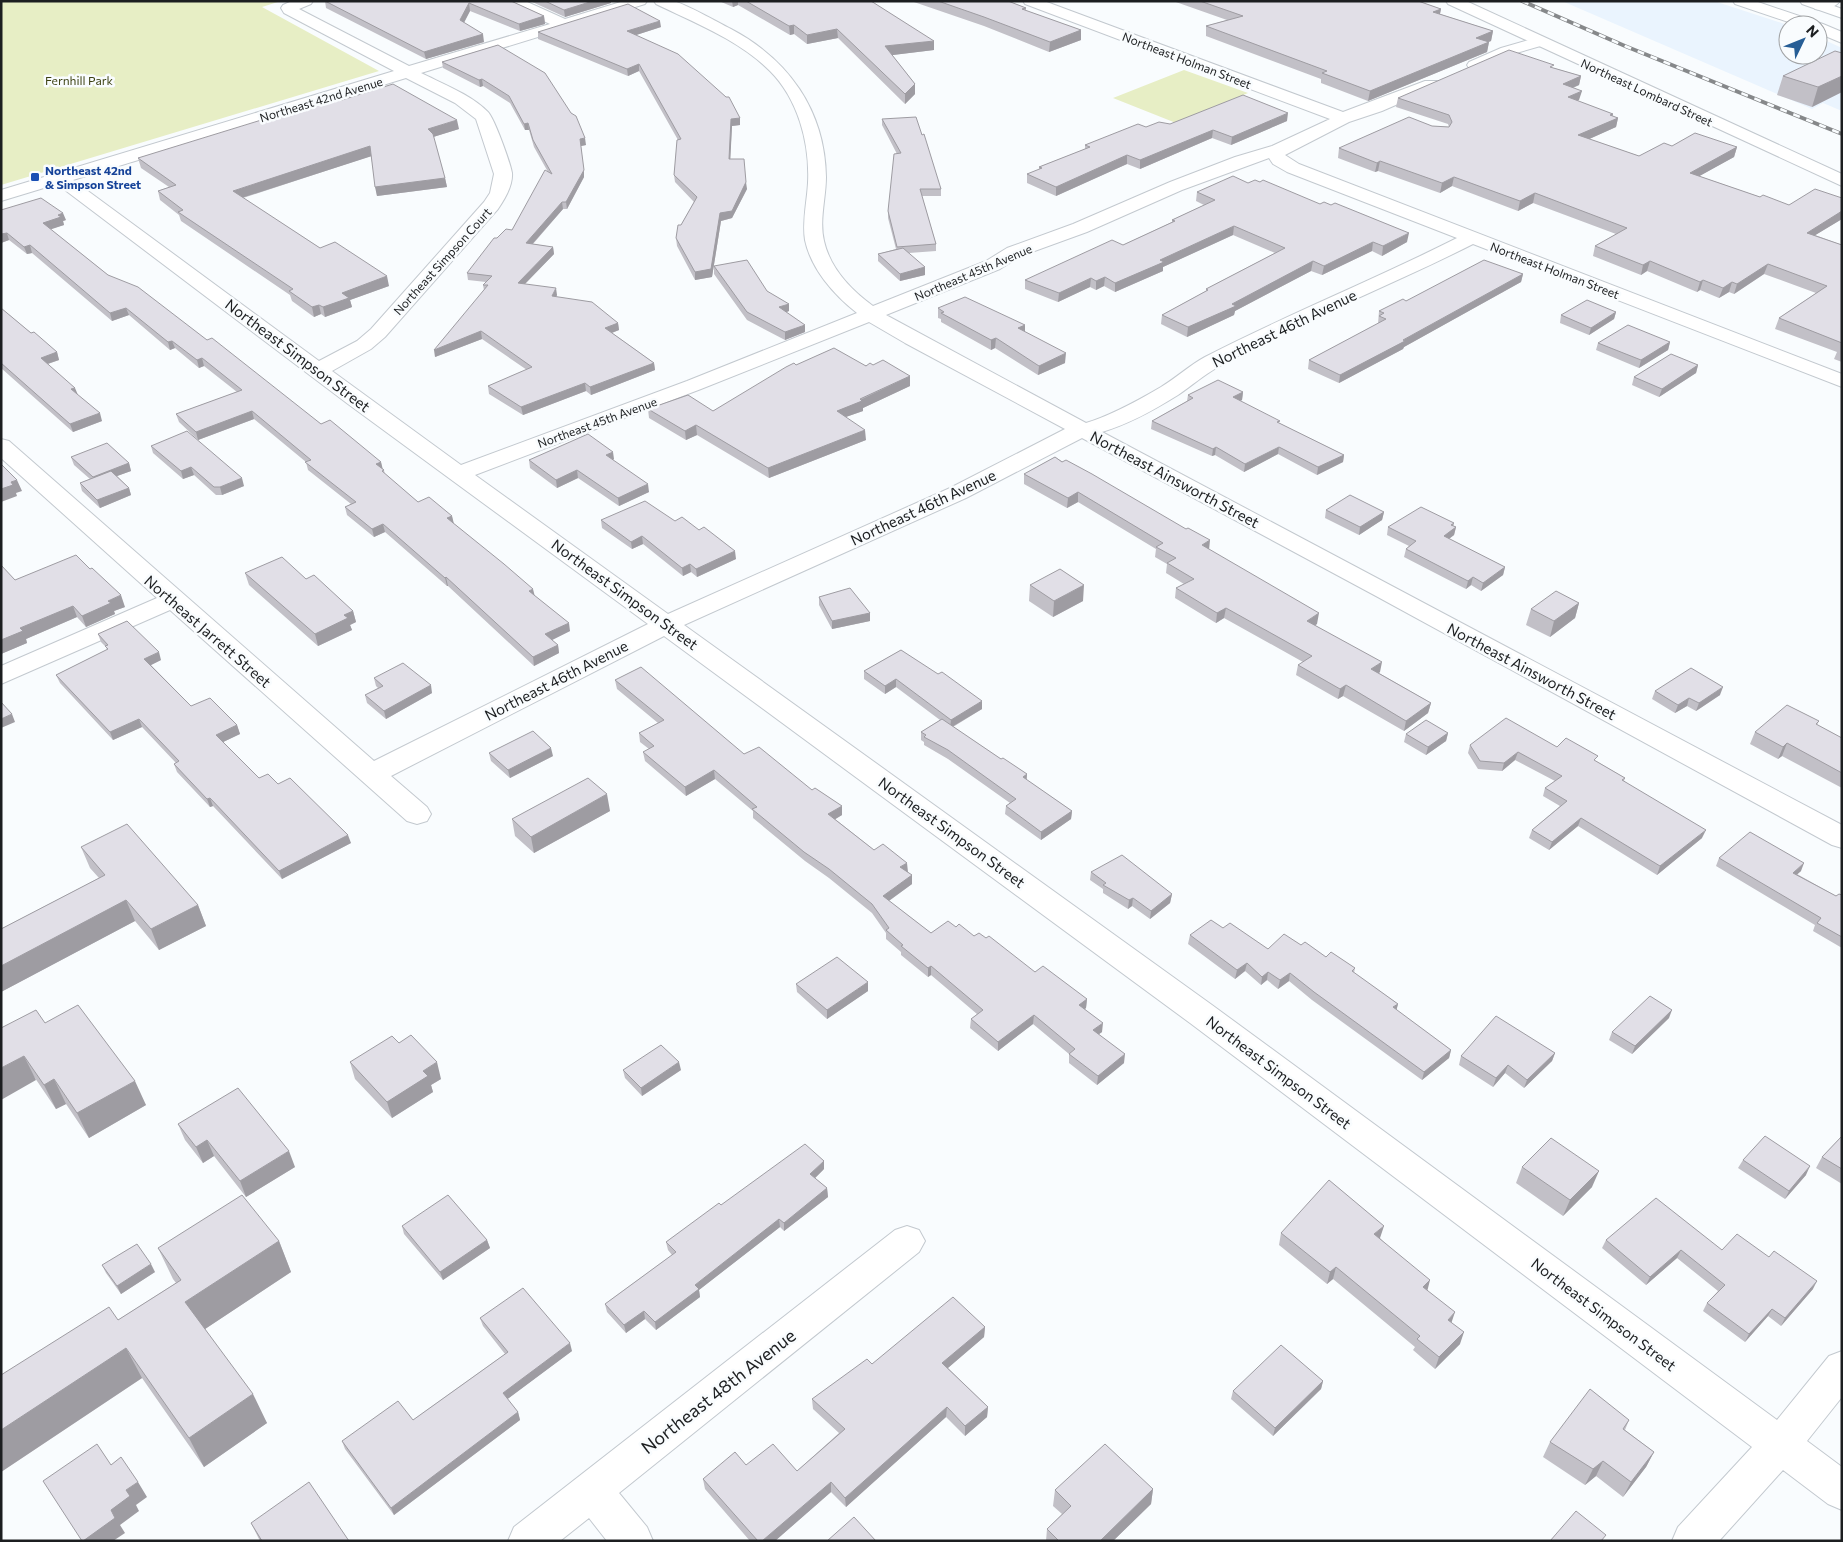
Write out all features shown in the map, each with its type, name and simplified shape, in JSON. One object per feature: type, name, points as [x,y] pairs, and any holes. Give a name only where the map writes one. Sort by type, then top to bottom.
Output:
[{"type":"street","points":[[306,1],[288,8],[292,13],[408,72]]},
{"type":"street","points":[[512,1],[564,24]]},
{"type":"street","name":"Northeast 42nd Avenue","points":[[1,196],[640,1]]},
{"type":"street","name":"Northeast Ainsworth Street","points":[[661,1],[748,46],[771,64],[788,81],[802,105],[812,134],[817,176],[813,229],[819,255],[825,268],[838,285],[870,313],[1083,431],[1251,519],[1842,838]]},
{"type":"street","name":"Northeast Holman Street","points":[[1030,1],[1343,118]]},
{"type":"street","name":"Northeast Lombard Street","points":[[1453,1],[1842,181]]},
{"type":"street","points":[[1740,1],[1782,15]]},
{"type":"street","points":[[1820,3],[1842,14]]},
{"type":"street","points":[[1828,32],[1842,38]]},
{"type":"street","name":"Northeast 45th Avenue","points":[[459,473],[694,385],[992,265],[1014,252],[1080,228],[1176,186],[1241,161],[1278,150],[1343,118],[1376,107],[1507,51],[1539,42]]},
{"type":"street","name":"Northeast Simpson Court","points":[[318,370],[364,345],[378,333],[492,205],[503,183],[502,166],[487,124],[482,116],[461,100],[408,72]]},
{"type":"street","points":[[1376,107],[1395,114]]},
{"type":"street","name":"Northeast Holman Street","points":[[1278,150],[1276,155],[1279,160],[1293,168],[1842,381]]},
{"type":"street","name":"Northeast Simpson Street","points":[[60,178],[318,370],[1201,1014],[1842,1491]]},
{"type":"street","name":"Northeast 46th Avenue","points":[[371,774],[703,606],[958,493],[1066,436],[1112,422],[1169,391],[1210,363],[1295,320],[1428,260],[1471,238]]},
{"type":"street","name":"Northeast Jarrett Street","points":[[1,446],[417,814]]},
{"type":"street","points":[[1,676],[173,600]]},
{"type":"street","name":"Northeast 48th Avenue","points":[[528,1541],[907,1241]]},
{"type":"street","points":[[1692,1541],[1780,1445],[1842,1368]]},
{"type":"street","points":[[592,1491],[633,1541]]},
{"type":"shaded area","points":[[1562,1],[1714,1],[1778,22],[1778,65],[1828,65],[1828,42],[1842,48],[1842,111],[1823,103],[1812,109]]},
{"type":"green space","name":"Fernhill Park","points":[[1,1],[281,1],[262,7],[379,71],[1,185]]},
{"type":"green space","points":[[1184,70],[1248,93],[1176,123],[1113,98]]},
{"type":"building","points":[[325,1],[511,1],[544,16],[519,24],[469,3],[460,20],[483,34],[424,52]]},
{"type":"building","points":[[545,1],[593,1],[564,10]]},
{"type":"building","points":[[746,1],[871,1],[934,41],[885,46],[915,84],[905,94],[837,29],[807,35],[794,25],[789,26]]},
{"type":"building","points":[[938,1],[1008,1],[1026,8],[1022,9],[1081,30],[1050,42]]},
{"type":"building","points":[[1200,1],[1418,1],[1441,9],[1433,12],[1493,31],[1476,38],[1489,42],[1370,91],[1322,73],[1327,71],[1206,26],[1243,16]]},
{"type":"building","points":[[628,4],[660,21],[627,31],[678,54],[726,97],[729,97],[740,118],[731,119],[729,159],[744,159],[746,182],[732,211],[720,213],[711,269],[695,272],[676,238],[678,225],[681,225],[697,197],[674,175],[677,140],[681,139],[639,64],[627,69],[538,32]]},
{"type":"building","points":[[498,45],[545,73],[571,113],[576,116],[585,138],[580,139],[584,170],[566,202],[562,202],[526,243],[553,247],[518,283],[556,288],[552,296],[592,302],[618,323],[605,328],[654,363],[590,387],[585,383],[521,407],[488,386],[532,367],[481,331],[434,350],[488,285],[483,285],[492,276],[467,273],[494,238],[497,238],[506,229],[512,230],[545,170],[552,174],[533,140],[528,123],[524,124],[509,96],[482,79],[479,80],[442,62]]},
{"type":"building","points":[[1509,50],[1554,65],[1550,67],[1581,76],[1563,84],[1582,91],[1568,97],[1613,114],[1610,115],[1618,118],[1578,135],[1639,156],[1664,143],[1672,146],[1695,133],[1737,147],[1690,173],[1760,197],[1763,195],[1789,205],[1815,189],[1842,198],[1842,211],[1807,233],[1842,245],[1842,343],[1779,318],[1827,286],[1768,264],[1737,284],[1732,282],[1723,288],[1703,280],[1700,282],[1650,261],[1643,265],[1595,246],[1627,228],[1535,193],[1520,201],[1454,177],[1442,183],[1380,161],[1377,163],[1339,148],[1409,117],[1432,126],[1449,127],[1452,122],[1449,115],[1398,98]]},
{"type":"building","points":[[1835,51],[1842,53],[1842,76],[1818,87],[1783,76],[1806,65],[1828,65],[1828,54]]},
{"type":"building","points":[[393,84],[457,120],[428,129],[433,134],[445,178],[375,187],[370,146],[233,191],[320,248],[335,242],[387,276],[342,293],[349,298],[323,307],[319,305],[312,307],[289,291],[293,289],[178,212],[183,210],[158,191],[176,185],[138,158],[336,97],[342,100]]},
{"type":"building","points":[[1243,95],[1288,113],[1232,137],[1213,130],[1140,160],[1127,155],[1056,187],[1027,174],[1042,168],[1039,167],[1090,147],[1085,145],[1138,124],[1146,127],[1159,122],[1170,124]]},
{"type":"building","points":[[916,117],[922,135],[924,134],[941,189],[920,189],[936,244],[897,247],[888,211],[894,154],[901,153],[882,119]]},
{"type":"building","points":[[1233,176],[1248,183],[1255,180],[1260,182],[1263,180],[1320,204],[1324,202],[1331,205],[1335,203],[1409,233],[1383,246],[1373,242],[1324,266],[1313,261],[1232,304],[1236,306],[1188,327],[1162,315],[1208,290],[1206,289],[1285,248],[1234,226],[1160,260],[1164,262],[1115,283],[1105,277],[1096,281],[1091,278],[1059,293],[1025,280],[1112,240],[1123,245],[1175,221],[1172,220],[1215,200],[1197,192]]},
{"type":"building","points":[[41,198],[63,213],[58,215],[61,217],[43,223],[108,275],[138,287],[207,340],[212,338],[321,424],[330,420],[381,462],[376,464],[418,502],[429,497],[452,516],[447,518],[504,564],[533,589],[529,591],[569,623],[545,634],[558,645],[533,657],[446,577],[383,524],[372,529],[345,507],[356,502],[305,462],[311,460],[252,411],[196,432],[176,414],[242,390],[202,358],[197,360],[172,341],[168,342],[126,308],[110,313],[30,245],[24,247],[7,233],[1,234],[1,210]]},
{"type":"building","points":[[903,248],[925,267],[900,274],[878,254]]},
{"type":"building","points":[[747,260],[767,291],[789,304],[779,307],[805,325],[785,332],[747,312],[714,266]]},
{"type":"building","points":[[1484,260],[1523,274],[1403,340],[1405,341],[1340,375],[1309,360],[1386,319],[1379,316],[1384,313],[1379,311],[1403,299],[1406,301]]},
{"type":"building","points":[[965,297],[1025,325],[1018,328],[1066,353],[1039,366],[996,338],[991,340],[941,313],[944,312],[938,308]]},
{"type":"building","points":[[1587,300],[1616,312],[1591,328],[1561,315]]},
{"type":"building","points":[[1,308],[31,333],[34,332],[57,352],[41,358],[75,388],[71,389],[100,413],[70,424],[1,363]]},
{"type":"building","points":[[1628,325],[1670,342],[1641,360],[1598,343]]},
{"type":"building","points":[[834,348],[866,366],[883,360],[910,376],[860,399],[862,401],[837,411],[865,430],[768,468],[696,425],[685,431],[648,409],[688,395],[713,411],[786,367],[794,363],[796,365]]},
{"type":"building","points":[[1671,354],[1698,365],[1662,389],[1634,377]]},
{"type":"building","points":[[1218,380],[1243,392],[1233,397],[1280,421],[1277,422],[1344,455],[1318,467],[1279,447],[1245,464],[1216,447],[1213,449],[1152,421],[1193,398],[1188,395]]},
{"type":"building","points":[[187,431],[242,478],[220,487],[214,487],[191,467],[181,471],[151,446]]},
{"type":"building","points":[[588,434],[613,452],[606,455],[648,484],[618,498],[577,470],[556,480],[529,460]]},
{"type":"building","points":[[107,443],[129,463],[93,477],[71,457]]},
{"type":"building","points":[[1055,457],[1062,462],[1066,460],[1186,529],[1188,528],[1210,540],[1202,545],[1319,613],[1307,621],[1382,662],[1371,669],[1431,703],[1406,721],[1346,685],[1340,689],[1298,665],[1312,656],[1226,608],[1217,613],[1176,588],[1194,579],[1167,563],[1176,558],[1156,547],[1163,543],[1078,492],[1068,498],[1024,474]]},
{"type":"building","points":[[1,464],[17,480],[11,482],[13,485],[1,489]]},
{"type":"building","points":[[111,471],[129,488],[97,500],[80,483]]},
{"type":"building","points":[[1350,495],[1384,512],[1360,527],[1326,510]]},
{"type":"building","points":[[645,501],[675,521],[682,517],[699,530],[704,527],[735,551],[696,569],[690,564],[682,568],[642,536],[631,542],[601,520]]},
{"type":"building","points":[[1421,507],[1454,523],[1451,525],[1456,527],[1444,536],[1505,567],[1483,583],[1473,577],[1468,581],[1406,549],[1416,541],[1388,527]]},
{"type":"building","points":[[76,555],[121,595],[108,601],[111,603],[82,616],[73,606],[20,628],[23,631],[1,640],[1,565],[15,580]]},
{"type":"building","points":[[282,557],[306,579],[314,575],[353,611],[344,615],[348,618],[315,634],[245,573]]},
{"type":"building","points":[[1060,569],[1084,585],[1054,601],[1030,585]]},
{"type":"building","points":[[850,588],[870,613],[832,621],[819,597]]},
{"type":"building","points":[[1556,591],[1579,603],[1554,621],[1531,609]]},
{"type":"building","points":[[127,621],[159,652],[144,659],[191,706],[210,698],[237,725],[216,735],[259,778],[268,774],[278,784],[290,778],[348,835],[279,871],[210,798],[207,799],[174,764],[179,761],[139,719],[110,732],[56,675],[108,649],[105,646],[108,645],[98,634]]},
{"type":"building","points":[[901,650],[938,674],[942,672],[982,701],[951,720],[896,679],[885,686],[864,671]]},
{"type":"building","points":[[403,663],[431,685],[384,711],[365,695],[383,686],[374,678]]},
{"type":"building","points":[[641,667],[744,754],[759,747],[812,790],[815,788],[842,806],[828,814],[874,850],[883,844],[907,863],[900,867],[912,875],[883,896],[931,933],[948,921],[956,927],[959,924],[974,936],[979,933],[986,938],[989,936],[1035,972],[1043,966],[1087,999],[1079,1005],[1103,1023],[1093,1030],[1125,1054],[1098,1076],[1069,1054],[1075,1049],[1034,1015],[998,1042],[971,1019],[983,1010],[931,966],[928,968],[901,946],[903,945],[886,930],[889,928],[872,904],[752,809],[757,807],[714,770],[685,787],[643,752],[654,746],[639,733],[664,720],[615,680]]},
{"type":"building","points":[[1691,668],[1723,687],[1699,703],[1689,698],[1678,705],[1655,691]]},
{"type":"building","points":[[1,702],[12,714],[1,719]]},
{"type":"building","points":[[1787,705],[1819,721],[1816,724],[1842,738],[1842,773],[1787,743],[1783,747],[1755,732]]},
{"type":"building","points":[[1506,718],[1557,747],[1566,738],[1598,756],[1594,760],[1625,778],[1622,780],[1706,830],[1660,866],[1581,818],[1552,842],[1532,830],[1567,801],[1545,788],[1562,776],[1518,752],[1504,763],[1480,761],[1470,745]]},
{"type":"building","points":[[942,719],[1001,759],[1003,758],[1027,774],[1023,777],[1072,811],[1041,832],[1006,806],[1016,799],[948,750],[924,737],[926,735],[921,732]]},
{"type":"building","points":[[1426,720],[1448,733],[1428,747],[1406,734]]},
{"type":"building","points":[[533,731],[551,748],[508,770],[489,753]]},
{"type":"building","points":[[588,778],[607,794],[531,837],[512,819]]},
{"type":"building","points":[[127,824],[198,905],[151,929],[126,900],[1,966],[1,929],[105,875],[81,847]]},
{"type":"building","points":[[1750,832],[1804,863],[1793,873],[1836,896],[1842,895],[1842,937],[1817,923],[1821,918],[1719,858]]},
{"type":"building","points":[[1122,855],[1172,894],[1151,911],[1133,898],[1129,900],[1103,885],[1106,883],[1091,872]]},
{"type":"building","points":[[1211,920],[1223,928],[1230,923],[1268,949],[1284,934],[1301,945],[1305,942],[1326,957],[1331,952],[1355,968],[1352,971],[1398,1004],[1393,1007],[1451,1050],[1424,1072],[1290,973],[1280,980],[1268,972],[1262,977],[1247,963],[1237,970],[1190,935]]},
{"type":"building","points":[[837,957],[868,982],[827,1010],[796,984]]},
{"type":"building","points":[[1650,996],[1672,1010],[1635,1046],[1612,1032]]},
{"type":"building","points":[[78,1005],[135,1081],[77,1113],[54,1079],[44,1085],[24,1056],[1,1068],[1,1028],[36,1010],[45,1023]]},
{"type":"building","points":[[1496,1016],[1555,1053],[1527,1080],[1508,1065],[1496,1078],[1461,1056]]},
{"type":"building","points":[[411,1035],[437,1062],[423,1071],[428,1076],[387,1102],[350,1062],[392,1036],[399,1043]]},
{"type":"building","points":[[661,1045],[679,1062],[641,1088],[623,1070]]},
{"type":"building","points":[[238,1088],[289,1151],[240,1181],[207,1140],[196,1147],[178,1124]]},
{"type":"building","points":[[1765,1136],[1810,1166],[1789,1191],[1743,1160]]},
{"type":"building","points":[[1842,1136],[1842,1169],[1822,1157]]},
{"type":"building","points":[[1551,1138],[1599,1171],[1570,1200],[1522,1167]]},
{"type":"building","points":[[805,1144],[824,1161],[810,1174],[827,1188],[784,1223],[779,1219],[695,1285],[699,1289],[655,1322],[644,1311],[624,1325],[605,1304],[676,1252],[666,1242]]},
{"type":"building","points":[[1329,1180],[1384,1226],[1374,1234],[1430,1280],[1423,1287],[1455,1312],[1448,1320],[1464,1332],[1439,1357],[1417,1339],[1420,1336],[1336,1267],[1330,1272],[1281,1233]]},
{"type":"building","points":[[242,1195],[279,1241],[185,1302],[253,1394],[189,1438],[126,1348],[1,1430],[1,1375],[109,1307],[118,1320],[181,1280],[158,1248]]},
{"type":"building","points":[[448,1195],[487,1240],[440,1272],[402,1226]]},
{"type":"building","points":[[1656,1198],[1722,1250],[1737,1234],[1769,1257],[1774,1251],[1817,1281],[1785,1318],[1772,1309],[1749,1334],[1707,1303],[1725,1285],[1681,1250],[1650,1277],[1606,1240]]},
{"type":"building","points":[[137,1244],[151,1264],[117,1286],[102,1265]]},
{"type":"building","points":[[523,1288],[570,1343],[503,1393],[518,1412],[391,1508],[342,1441],[398,1401],[413,1420],[508,1352],[480,1318]]},
{"type":"building","points":[[953,1297],[985,1327],[942,1363],[988,1407],[965,1426],[947,1407],[845,1498],[831,1482],[762,1541],[758,1541],[703,1479],[735,1452],[746,1465],[773,1444],[797,1471],[845,1429],[812,1399],[867,1359],[872,1364]]},
{"type":"building","points":[[1281,1345],[1323,1381],[1275,1428],[1233,1391]]},
{"type":"building","points":[[1590,1389],[1629,1420],[1623,1429],[1654,1452],[1631,1482],[1603,1461],[1593,1469],[1550,1442]]},
{"type":"building","points":[[97,1444],[111,1465],[121,1457],[138,1482],[126,1490],[130,1496],[111,1510],[115,1518],[82,1541],[43,1481]]},
{"type":"building","points":[[1105,1444],[1153,1489],[1100,1541],[1059,1541],[1047,1529],[1071,1506],[1055,1490]]},
{"type":"building","points":[[309,1482],[349,1541],[262,1541],[251,1523]]},
{"type":"building","points":[[1576,1511],[1606,1535],[1601,1541],[1550,1541]]},
{"type":"building","points":[[854,1517],[876,1541],[827,1541]]},
{"type":"railway","points":[[1522,1],[1625,46],[1842,134]]},
{"type":"place","name":"Northeast 42nd & Simpson Street","points":[[35,177]]}]
